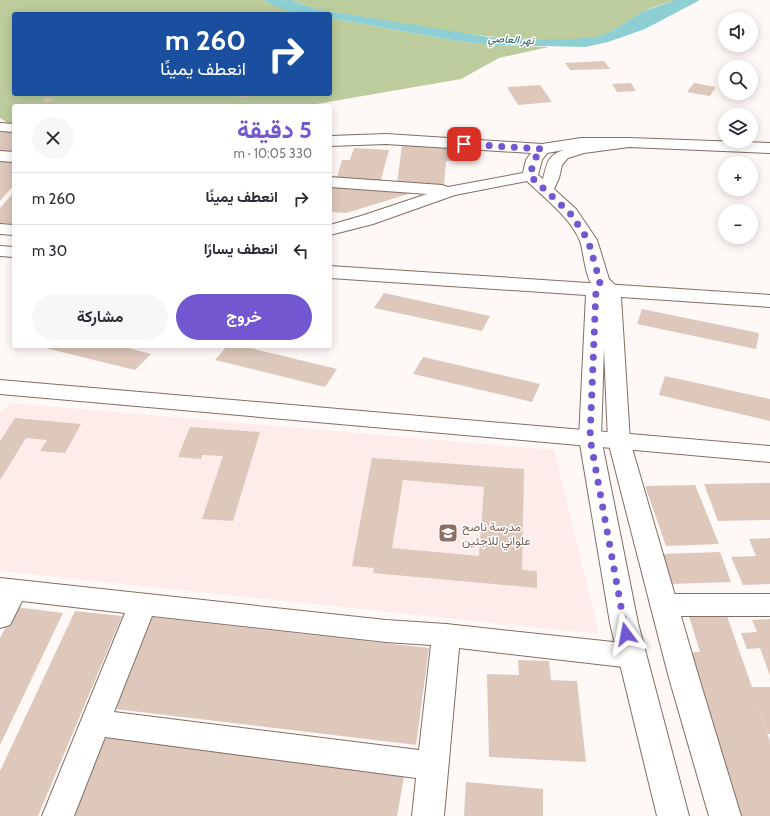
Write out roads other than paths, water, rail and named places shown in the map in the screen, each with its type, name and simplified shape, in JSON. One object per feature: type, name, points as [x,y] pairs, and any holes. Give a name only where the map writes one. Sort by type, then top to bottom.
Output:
[{"type":"street","points":[[0,128],[12,128]]},
{"type":"street","points":[[332,141],[386,140],[542,149],[580,143],[687,144],[770,148]]},
{"type":"street","points":[[545,190],[551,178],[554,163],[563,155],[582,149],[625,143]]},
{"type":"street","points":[[530,176],[534,160],[542,149]]},
{"type":"street","points":[[0,156],[12,157]]},
{"type":"street","points":[[530,176],[570,213],[588,240],[602,287],[619,441],[724,816]]},
{"type":"street","points":[[332,229],[366,220],[451,191],[530,176]]},
{"type":"street","points":[[332,182],[451,191]]},
{"type":"street","points":[[0,229],[12,230]]},
{"type":"street","points":[[0,251],[12,252]]},
{"type":"street","points":[[332,272],[602,287],[770,301]]},
{"type":"street","points":[[602,287],[590,438],[624,623],[673,816]]},
{"type":"street","points":[[0,402],[8,388],[770,454]]},
{"type":"street","points":[[0,617],[7,589],[386,631],[446,634],[632,656]]},
{"type":"street","points":[[58,816],[143,604]]},
{"type":"street","points":[[664,605],[770,605]]},
{"type":"street","points":[[428,816],[446,634]]},
{"type":"street","points":[[96,723],[432,766]]},
{"type":"water","name":"نهر العاصي","points":[[264,0],[291,0],[316,9],[489,37],[575,39],[600,36],[615,29],[642,12],[675,0],[700,0],[645,29],[608,42],[586,47],[494,45],[463,42],[332,18],[332,12],[296,12],[279,8]]},
{"type":"place","name":"مدرسة ناصح علواني للاجئين","points":[[448,533]]}]
